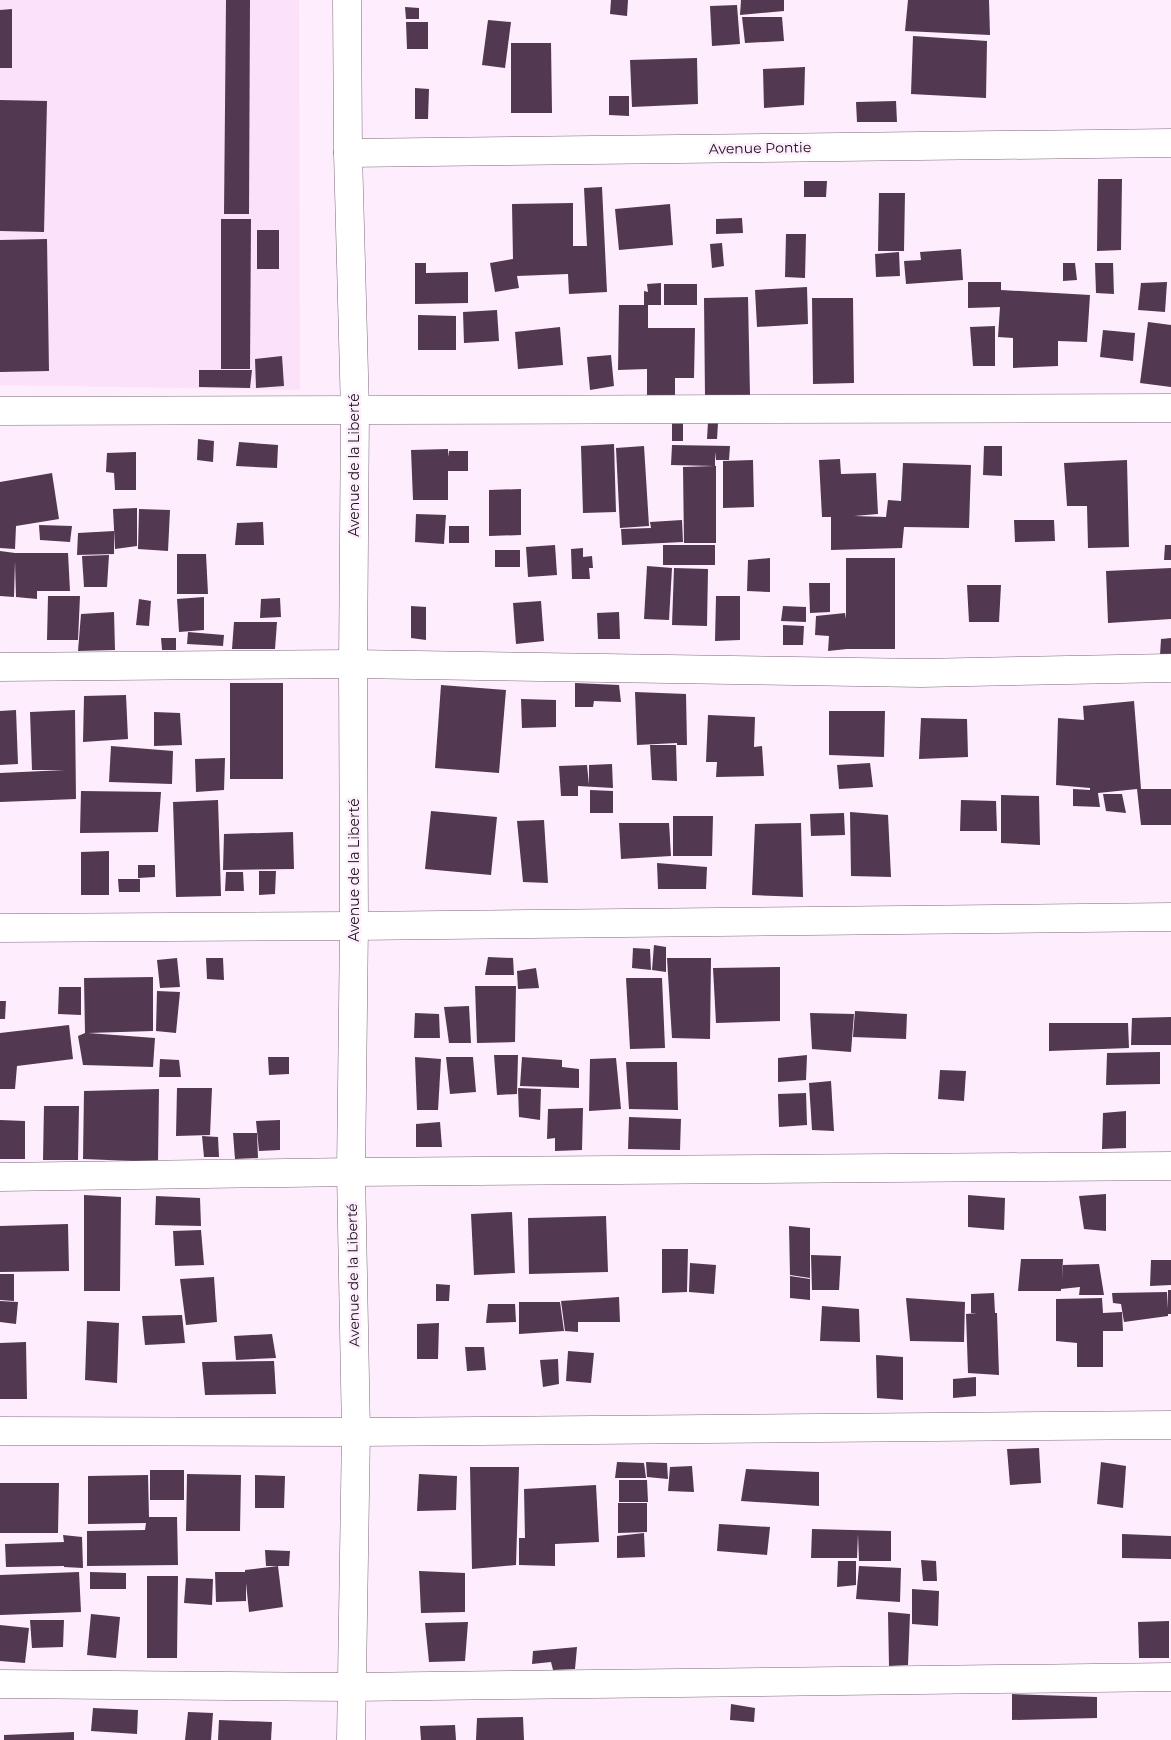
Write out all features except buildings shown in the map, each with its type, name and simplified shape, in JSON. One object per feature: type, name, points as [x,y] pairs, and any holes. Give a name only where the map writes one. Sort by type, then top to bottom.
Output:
[{"type":"street","name":"Avenue de la Liberté","points":[[347,0],[348,153],[355,411],[353,664],[354,926],[351,1172],[356,1432],[351,1687],[352,1740]]},
{"type":"street","name":"Avenue Pontie","points":[[348,153],[1171,143]]},
{"type":"street","points":[[0,411],[1171,408]]},
{"type":"street","points":[[0,667],[353,664],[921,673],[1171,668]]},
{"type":"street","points":[[0,928],[1171,917]]},
{"type":"street","points":[[0,1177],[351,1172],[1171,1166]]},
{"type":"street","points":[[0,1431],[356,1432],[1171,1425]]},
{"type":"street","points":[[0,1684],[351,1687],[1171,1677]]},
{"type":"shaded area","points":[[0,0],[299,0],[300,390],[0,385]]}]
